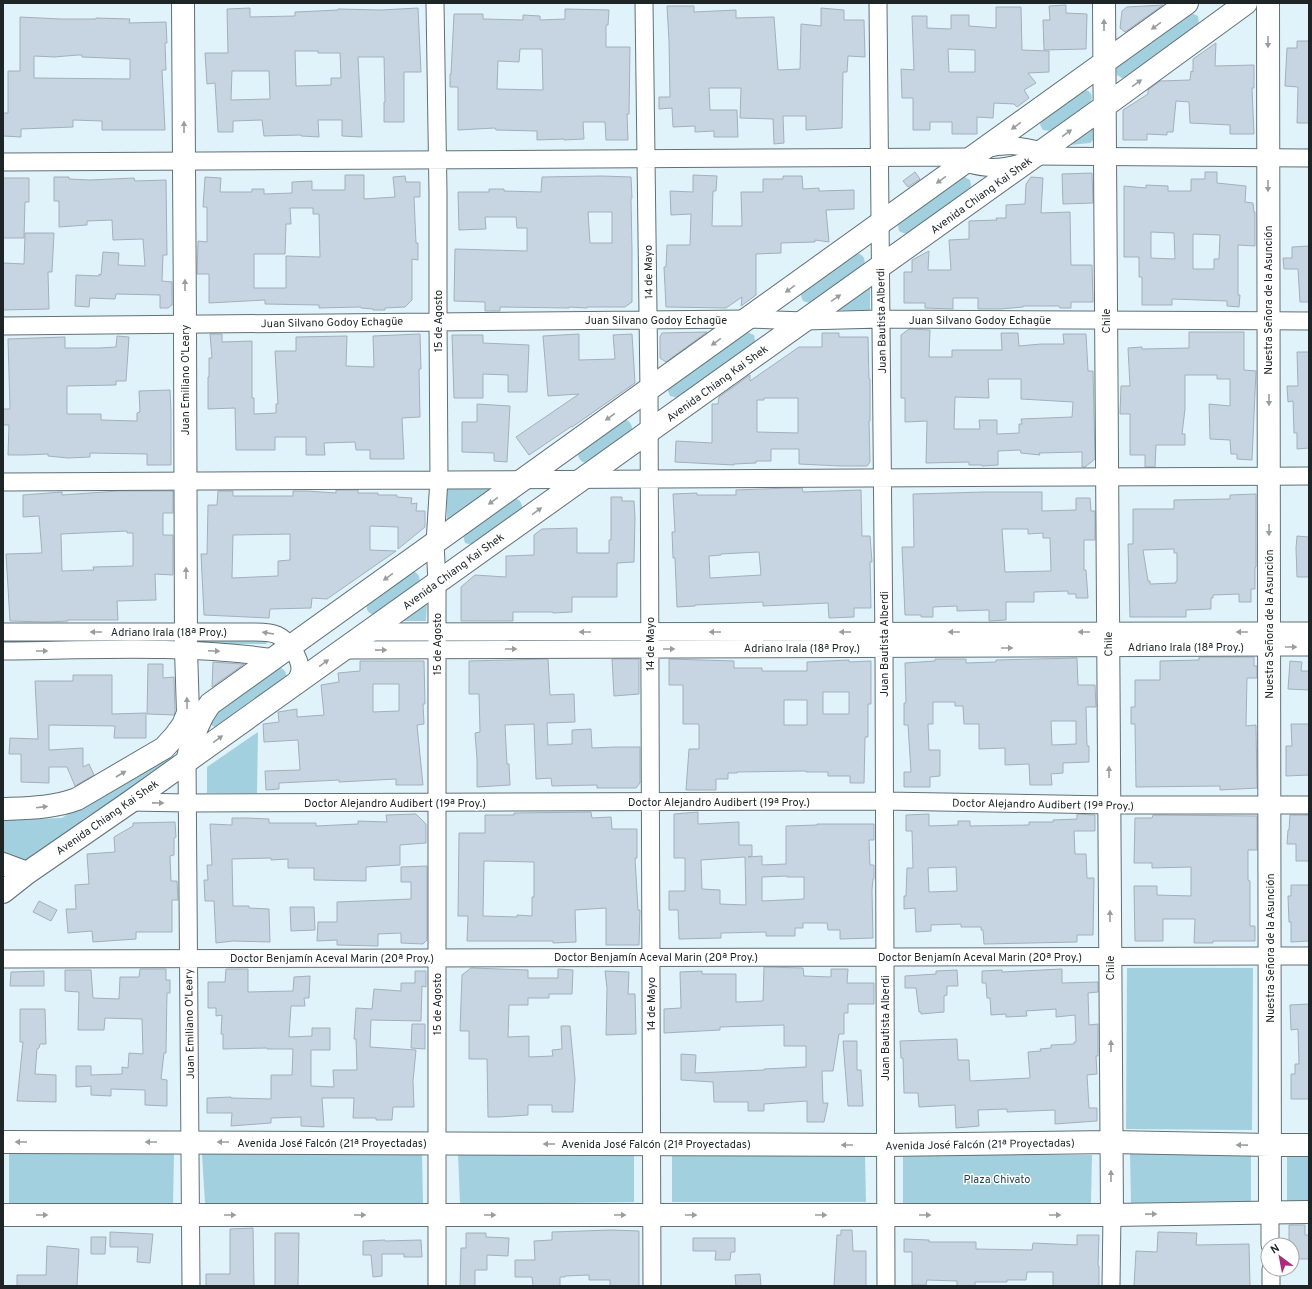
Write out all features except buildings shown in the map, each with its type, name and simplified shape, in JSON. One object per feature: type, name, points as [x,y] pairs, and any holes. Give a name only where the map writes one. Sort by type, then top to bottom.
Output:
[{"type":"street","name":"Juan Emiliano O'Leary","points":[[3,809],[36,808],[63,804],[77,799],[164,748],[183,725],[188,713],[186,641],[183,3]]},
{"type":"street","name":"15 de Agosto","points":[[435,3],[438,193],[439,479],[435,543],[437,583],[438,1286]]},
{"type":"street","name":"14 de Mayo","points":[[644,3],[649,390],[652,1286]]},
{"type":"street","name":"Juan Bautista Alberdi","points":[[878,3],[884,640],[886,1286]]},
{"type":"street","name":"Chile","points":[[1104,3],[1112,1286]]},
{"type":"street","points":[[187,761],[201,716],[210,704],[1188,3]]},
{"type":"street","name":"Avenida Chiang Kai Shek","points":[[3,892],[27,873],[130,802],[1105,106],[1246,3]]},
{"type":"street","name":"Nuestra Señora de la Asunción","points":[[1268,3],[1270,1237]]},
{"type":"street","points":[[3,162],[973,157],[1000,145],[1021,146],[1035,156]]},
{"type":"street","points":[[973,157],[984,168],[1004,168],[1035,156],[1309,158]]},
{"type":"street","name":"Juan Silvano Godoy Echagüe","points":[[3,326],[748,319],[804,321],[881,319],[1309,321]]},
{"type":"street","points":[[3,482],[1309,476]]},
{"type":"street","name":"Adriano Irala (18ª Proy.)","points":[[3,632],[186,641],[245,654],[283,653],[296,655],[300,669],[295,684]]},
{"type":"street","name":"Adriano Irala (18ª Proy.)","points":[[3,651],[186,641],[255,632],[277,635],[285,641],[283,653]]},
{"type":"street","name":"Adriano Irala (18ª Proy.)","points":[[368,632],[650,632],[884,640],[1108,640],[1269,639],[1309,632]]},
{"type":"street","name":"Adriano Irala (18ª Proy.)","points":[[1269,639],[1309,647]]},
{"type":"street","name":"Adriano Irala (18ª Proy.)","points":[[342,650],[650,649],[884,640]]},
{"type":"street","name":"Juan Emiliano O'Leary","points":[[187,761],[192,1286]]},
{"type":"street","name":"Doctor Alejandro Audibert (19ª Proy.)","points":[[130,802],[884,801],[1109,805],[1309,805]]},
{"type":"street","points":[[3,864],[27,873]]},
{"type":"street","name":"Doctor Benjamín Aceval Marin (20ª Proy.)","points":[[3,959],[1309,956]]},
{"type":"street","name":"Avenida José Falcón (21ª Proyectadas)","points":[[3,1142],[886,1145],[1111,1142],[1270,1145],[1309,1144]]},
{"type":"street","points":[[3,1215],[1112,1215],[1309,1212]]},
{"type":"green space","points":[[1191,13],[1198,16],[1199,24],[1197,26],[1127,77],[1122,78],[1117,75],[1116,67]]},
{"type":"green space","points":[[1084,90],[1091,94],[1092,98],[1090,103],[1051,131],[1043,130],[1040,125],[1041,120]]},
{"type":"green space","points":[[1093,128],[1093,140],[1090,143],[1070,145],[1068,143]]},
{"type":"green space","points":[[963,176],[970,180],[971,185],[969,191],[907,234],[899,231],[899,221]]},
{"type":"green space","points":[[856,253],[863,257],[865,261],[864,265],[810,303],[803,301],[801,293]]},
{"type":"green space","points":[[870,287],[870,310],[834,310]]},
{"type":"green space","points":[[747,332],[754,335],[754,343],[678,398],[670,396],[668,388]]},
{"type":"green space","points":[[623,419],[628,420],[632,427],[632,432],[588,463],[581,460],[578,453]]},
{"type":"green space","points":[[495,486],[448,521],[448,487]]},
{"type":"green space","points":[[514,498],[521,502],[522,510],[473,545],[465,543],[463,535]]},
{"type":"green space","points":[[411,571],[418,575],[420,579],[419,583],[374,615],[367,610],[367,605]]},
{"type":"green space","points":[[427,601],[426,621],[400,621]]},
{"type":"green space","points":[[202,640],[269,640],[266,644],[204,644]]},
{"type":"green space","points":[[277,667],[282,668],[286,674],[286,678],[216,728],[210,724],[209,717]]},
{"type":"green space","points":[[258,732],[257,793],[207,793],[207,767]]},
{"type":"green space","points":[[171,746],[173,757],[171,759],[129,790],[82,820],[81,824],[24,867],[3,859],[3,820],[62,818]]},
{"type":"green space","points":[[1127,968],[1253,968],[1252,1130],[1126,1129]]},
{"type":"green space","points":[[865,1153],[866,1202],[672,1202],[672,1154]]},
{"type":"green space","points":[[9,1154],[174,1154],[173,1205],[9,1205]]},
{"type":"green space","points":[[202,1154],[422,1154],[423,1203],[205,1203]]},
{"type":"green space","points":[[458,1154],[634,1155],[634,1202],[460,1204]]},
{"type":"green space","points":[[1130,1154],[1251,1154],[1251,1202],[1131,1203]]},
{"type":"green space","name":"Plaza Chivato","points":[[903,1155],[1092,1155],[1091,1203],[903,1203]]},
{"type":"green space","points":[[1287,1155],[1309,1155],[1309,1203],[1287,1204]]}]
